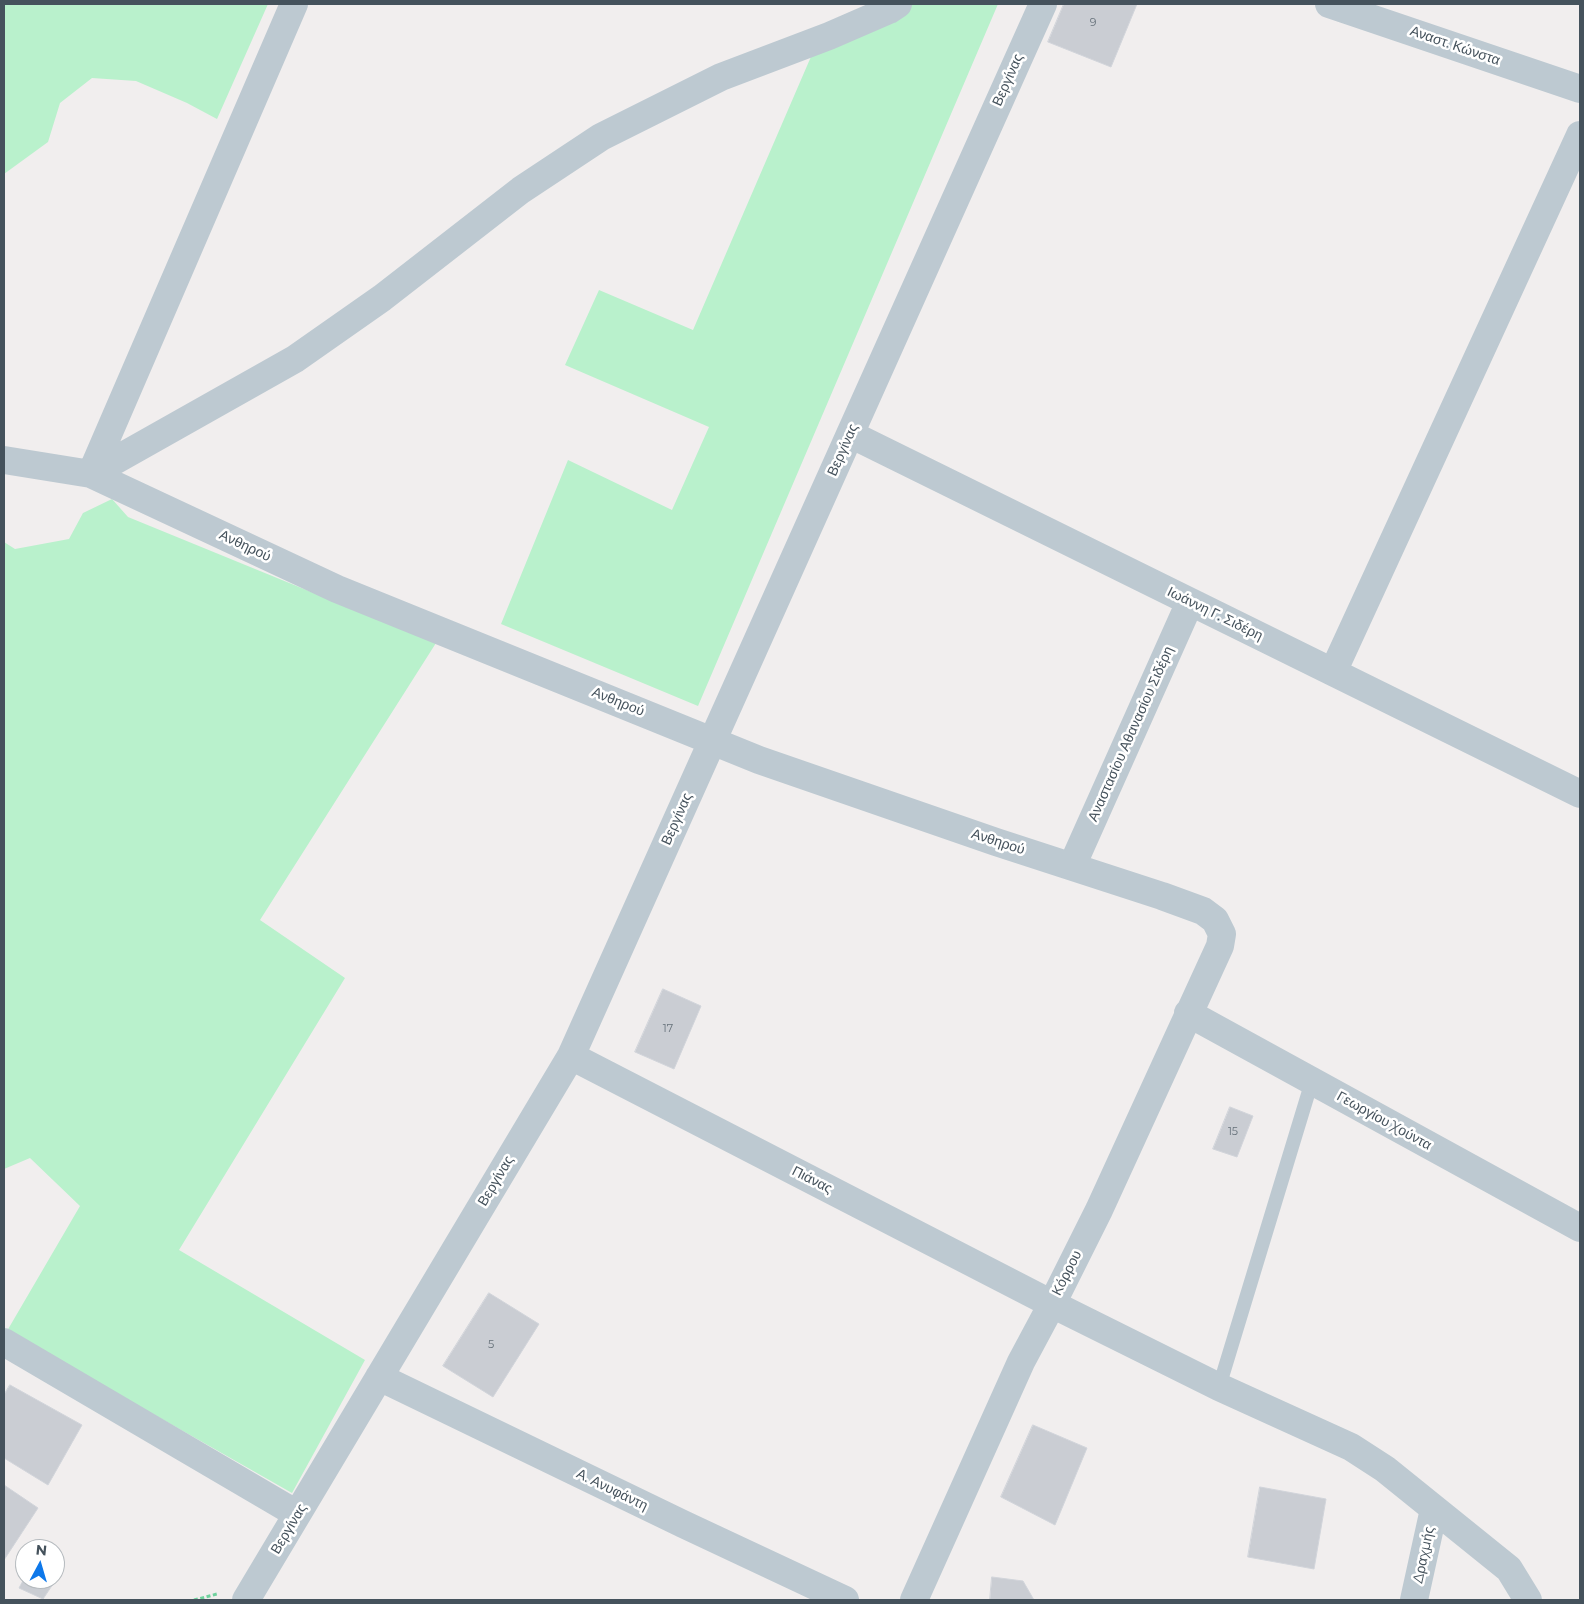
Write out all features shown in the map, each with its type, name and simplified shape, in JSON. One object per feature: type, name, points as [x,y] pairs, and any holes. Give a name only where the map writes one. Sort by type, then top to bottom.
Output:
[{"type":"street","points":[[91,474],[294,4]]},
{"type":"street","points":[[91,474],[295,359],[382,298],[521,190],[601,137],[721,77],[829,36],[889,10],[898,4]]},
{"type":"street","name":"Βεργίνας","points":[[246,1600],[571,1056],[1043,4]]},
{"type":"street","name":"Αναστ. Κώνστα","points":[[1329,4],[1580,89]]},
{"type":"street","points":[[1333,672],[1580,136]]},
{"type":"street","name":"Ιωάννη Γ. Σιδέρη","points":[[850,434],[1580,794]]},
{"type":"street","name":"Ανθηρού","points":[[4,460],[91,474],[337,590],[778,766],[996,842],[1203,911],[1215,920],[1222,934],[1220,946]]},
{"type":"street","name":"Αναστασίου Αθανασίου Σιδέρη","points":[[1072,866],[1190,602]]},
{"type":"street","name":"Κόρρου","points":[[914,1600],[1010,1386],[1098,1210],[1220,946]]},
{"type":"street","name":"Γεωργίου Χούντα","points":[[1188,1013],[1580,1228]]},
{"type":"street","name":"Πιάνας","points":[[571,1056],[1052,1304],[1219,1387],[1351,1447],[1385,1469],[1509,1569],[1528,1600]]},
{"type":"street","points":[[4,1342],[297,1514]]},
{"type":"street","name":"Α. Ανυφάντη","points":[[379,1377],[682,1524],[845,1600]]},
{"type":"street","name":"Δραχμής","points":[[1414,1600],[1434,1509]]},
{"type":"lane","points":[[1219,1387],[1312,1081]]},
{"type":"green space","points":[[4,4],[268,4],[217,119],[187,103],[136,81],[92,78],[60,103],[48,142],[4,174]]},
{"type":"green space","points":[[909,4],[998,4],[698,706],[501,624],[568,460],[672,510],[709,427],[565,365],[599,290],[693,330],[813,52]]},
{"type":"green space","points":[[112,499],[128,517],[436,643],[260,920],[345,978],[179,1250],[365,1360],[292,1493],[7,1331],[80,1206],[30,1158],[4,1169],[4,542],[15,549],[69,539],[83,513]]},
{"type":"building","points":[[1064,4],[1137,4],[1111,67],[1048,42]]},
{"type":"building","points":[[663,989],[701,1006],[674,1069],[635,1052]]},
{"type":"building","points":[[1230,1107],[1253,1116],[1237,1157],[1213,1149]]},
{"type":"building","points":[[489,1293],[539,1324],[493,1397],[443,1366]]},
{"type":"building","points":[[10,1385],[82,1425],[48,1485],[4,1458],[4,1395]]},
{"type":"building","points":[[1033,1425],[1087,1448],[1055,1525],[1001,1497]]},
{"type":"building","points":[[4,1485],[38,1508],[18,1539],[15,1539],[15,1543],[4,1560]]},
{"type":"building","points":[[1260,1487],[1326,1499],[1314,1569],[1248,1557]]},
{"type":"building","points":[[992,1577],[1023,1581],[1034,1600],[990,1600]]},
{"type":"building","points":[[21,1589],[50,1589],[43,1599]]}]
